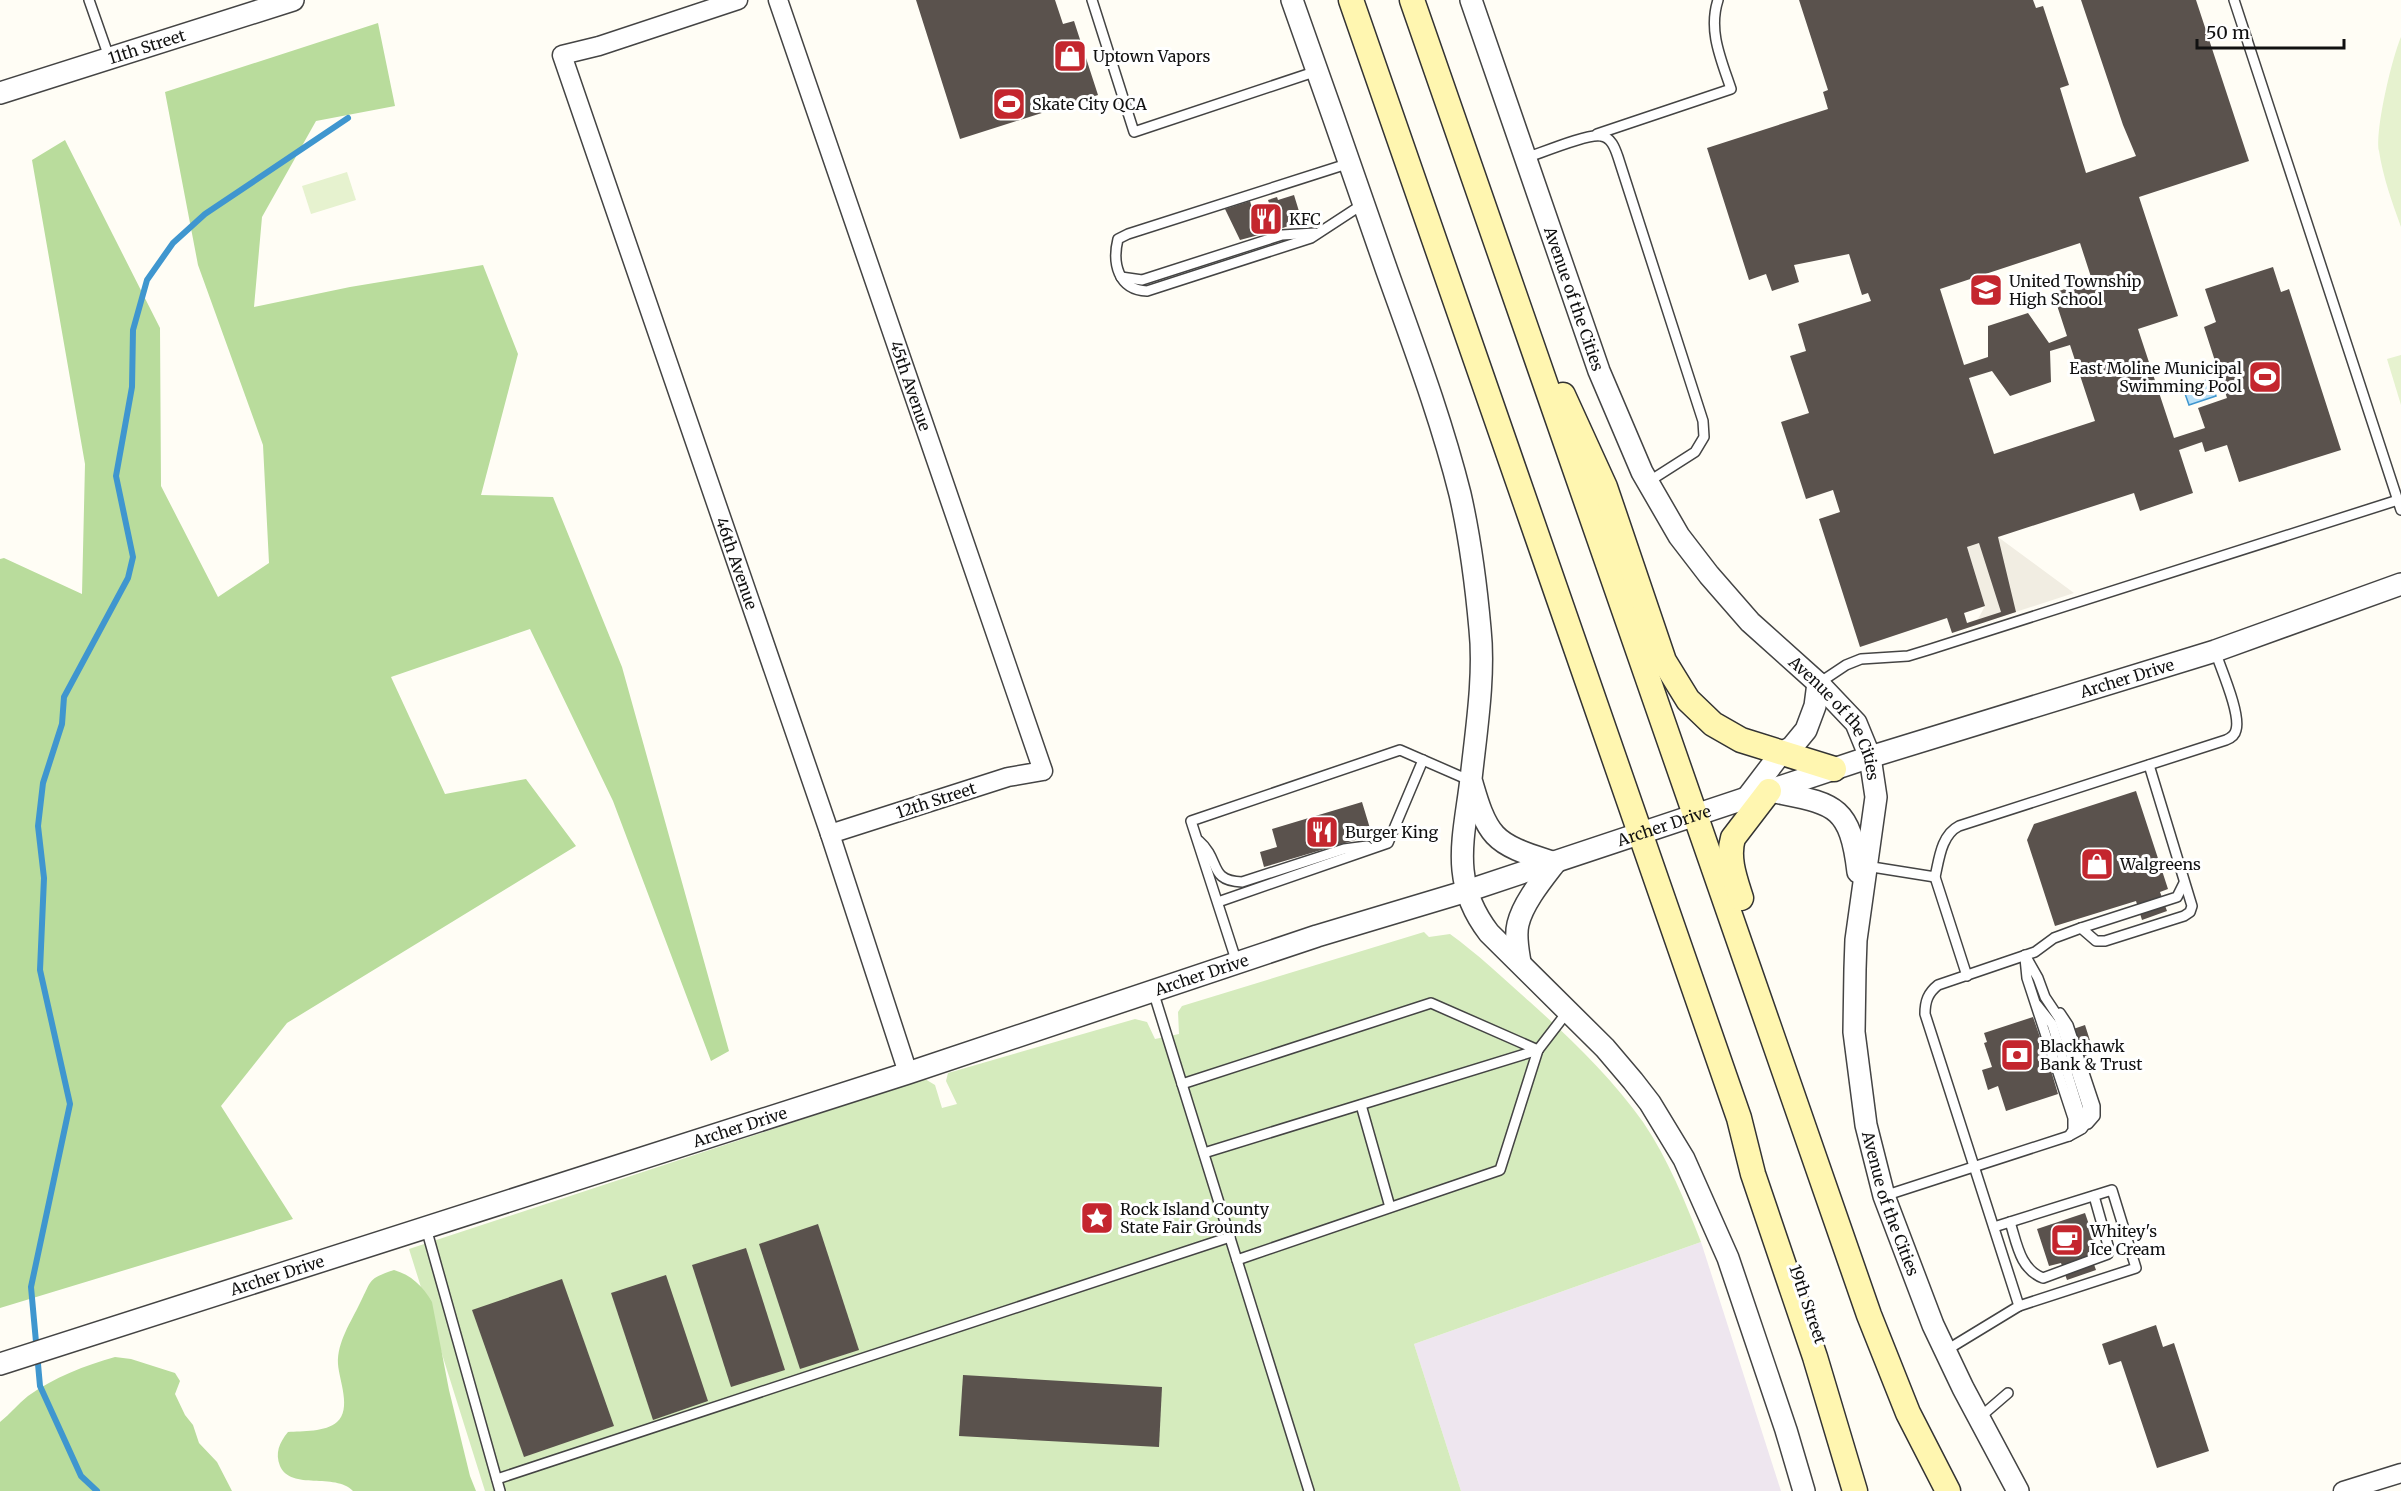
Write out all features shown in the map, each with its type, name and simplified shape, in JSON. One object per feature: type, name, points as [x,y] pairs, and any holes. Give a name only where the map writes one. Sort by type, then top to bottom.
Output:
[{"type":"main road","points":[[1351,0],[1739,1118],[1753,1174],[1815,1357],[1855,1491]]},
{"type":"main road","points":[[1412,0],[1857,1279],[1903,1402],[1948,1491]]},
{"type":"main road","points":[[1510,285],[1594,459],[1654,636],[1675,682],[1699,712],[1713,724],[1741,740],[1834,770]]},
{"type":"main road","points":[[1504,444],[1625,790]]},
{"type":"main road","points":[[1769,791],[1733,838],[1730,847],[1732,871],[1812,1105],[1857,1279]]},
{"type":"main road","name":"19th Street","points":[[1739,1118],[1764,1178],[1872,1491]]},
{"type":"street","name":"11th Street","points":[[0,93],[293,0]]},
{"type":"street","name":"46th Avenue","points":[[738,0],[599,46],[562,55],[830,834],[908,1073]]},
{"type":"street","name":"45th Avenue","points":[[778,0],[1043,771]]},
{"type":"street","points":[[1292,0],[1419,364],[1451,461],[1462,506],[1472,557],[1481,663],[1471,781],[1462,836],[1462,864],[1467,891],[1476,916],[1489,933],[1520,962],[1633,1080],[1650,1102],[1684,1159],[1728,1258],[1783,1419],[1804,1491]]},
{"type":"street","name":"Avenue of the Cities","points":[[1471,0],[1599,371],[1648,482],[1679,536],[1709,575],[1750,622],[1818,683],[1856,723],[1870,757],[1876,797],[1856,940],[1854,1032],[1866,1125],[1884,1196],[1933,1325],[2018,1491]]},
{"type":"street","name":"Archer Drive","points":[[0,1364],[908,1073],[1317,936],[1467,891],[1870,757],[2215,651],[2401,584]]},
{"type":"street","points":[[1746,799],[1781,753],[1792,747],[1806,730],[1815,706],[1818,683]]},
{"type":"street","name":"12th Street","points":[[830,834],[1008,777],[1043,771]]},
{"type":"street","points":[[1471,781],[1480,806],[1495,835],[1526,853],[1555,862],[1532,894],[1518,923],[1520,962]]},
{"type":"street","points":[[1769,791],[1821,801],[1837,810],[1845,819],[1855,846],[1862,899]]},
{"type":"street","points":[[2343,1491],[2401,1473]]},
{"type":"lane","points":[[88,0],[109,57]]},
{"type":"lane","points":[[1092,0],[1134,132],[1317,71]]},
{"type":"lane","points":[[1526,158],[1731,89],[1714,36],[1713,15],[1718,0]]},
{"type":"lane","points":[[2234,0],[2401,510]]},
{"type":"lane","points":[[1587,138],[1601,136],[1612,142],[1703,421],[1704,437],[1695,452],[1648,482]]},
{"type":"lane","points":[[1350,163],[1128,234],[1118,239],[1114,262],[1127,286],[1138,291],[1147,291],[1311,238],[1364,204]]},
{"type":"lane","points":[[1818,683],[1846,665],[1861,659],[1908,656],[1931,650],[2398,500]]},
{"type":"lane","points":[[1967,976],[1935,877],[1941,849],[1953,829],[2233,737],[2236,730],[2235,711],[2215,651]]},
{"type":"lane","points":[[1237,963],[1191,820],[1400,750],[1471,781]]},
{"type":"lane","points":[[1218,902],[1388,843],[1423,760]]},
{"type":"lane","points":[[2081,928],[2096,941],[2105,941],[2184,916],[2190,912],[2192,906],[2149,765]]},
{"type":"lane","points":[[1197,840],[1209,850],[1218,873],[1228,882],[1242,882],[1344,849],[1388,843]]},
{"type":"lane","points":[[1866,866],[1935,877]]},
{"type":"lane","points":[[2019,1306],[1925,1014],[1925,1003],[1930,991],[1938,985],[2025,956],[2035,952],[2054,938],[2081,928],[2177,897],[2184,883]]},
{"type":"lane","points":[[1884,1196],[2069,1136],[2083,1128],[2088,1120],[2087,1105],[2059,1018],[2025,956]]},
{"type":"lane","points":[[2025,956],[2027,978],[2073,1118],[2073,1130],[2069,1136]]},
{"type":"lane","points":[[1153,991],[1309,1491]]},
{"type":"lane","points":[[1182,1084],[1431,1004],[1538,1050]]},
{"type":"lane","points":[[2037,1005],[2052,1024],[2083,1128]]},
{"type":"lane","points":[[1237,1260],[1500,1170],[1538,1050],[1568,1011]]},
{"type":"lane","points":[[1204,1153],[1538,1050]]},
{"type":"lane","points":[[1361,1105],[1390,1207]]},
{"type":"lane","points":[[1945,1351],[2019,1306],[2136,1268],[2112,1190],[1994,1227]]},
{"type":"lane","points":[[2010,1222],[2022,1260],[2035,1275],[2043,1278],[2108,1254],[2109,1249],[2094,1196]]},
{"type":"lane","points":[[426,1228],[500,1491]]},
{"type":"lane","points":[[497,1479],[1230,1237]]},
{"type":"lane","points":[[1979,1418],[2007,1393]]},
{"type":"shaded area","points":[[1998,537],[2074,593],[1960,630],[1978,619],[1985,606],[1967,547]]},
{"type":"shaded area","points":[[1701,1242],[1781,1491],[1461,1491],[1414,1344]]},
{"type":"green space","points":[[378,23],[395,106],[316,121],[262,217],[254,307],[350,287],[483,265],[518,354],[481,495],[553,497],[622,667],[729,1051],[711,1061],[613,801],[530,629],[391,677],[445,794],[526,779],[576,846],[287,1023],[221,1106],[293,1219],[0,1308],[0,559],[4,558],[82,594],[85,464],[32,160],[65,140],[160,328],[161,486],[218,597],[269,563],[263,445],[198,265],[165,92]]},
{"type":"green space","points":[[2401,37],[2401,227],[2385,180],[2378,141],[2385,94]]},
{"type":"green space","points":[[347,172],[356,200],[311,214],[302,186]]},
{"type":"green space","points":[[2401,355],[2401,405],[2387,359]]},
{"type":"green space","name":"Rock Island County State Fair Grounds","points":[[1424,932],[1429,937],[1450,934],[1461,942],[1545,1016],[1604,1074],[1631,1105],[1652,1136],[1675,1180],[1701,1242],[1414,1344],[1461,1491],[485,1491],[409,1249],[925,1079],[935,1085],[942,1108],[957,1104],[946,1081],[948,1073],[1135,1019],[1147,1022],[1155,1039],[1179,1034],[1178,1012],[1182,1006]]},
{"type":"green space","points":[[394,1270],[416,1282],[432,1302],[449,1390],[470,1476],[476,1491],[353,1491],[345,1485],[336,1483],[294,1478],[280,1466],[279,1448],[288,1432],[327,1428],[337,1422],[341,1416],[344,1402],[338,1356],[342,1340],[371,1281]]},
{"type":"green space","points":[[115,1357],[131,1359],[175,1373],[180,1381],[175,1394],[185,1415],[193,1425],[199,1443],[217,1462],[232,1491],[0,1491],[0,1422],[28,1396],[48,1383],[81,1368]]},
{"type":"water","points":[[2210,379],[2216,396],[2189,405],[2183,388]]},
{"type":"building","points":[[916,0],[1055,0],[1063,24],[1074,21],[1098,95],[960,139]]},
{"type":"building","points":[[1799,0],[2033,0],[2036,8],[2043,6],[2069,85],[2060,88],[2086,173],[2136,156],[2123,125],[2081,0],[2196,0],[2249,161],[2139,197],[2178,316],[2138,329],[2174,438],[2205,428],[2198,408],[2227,398],[2204,327],[2216,322],[2205,289],[2273,267],[2281,292],[2289,289],[2341,450],[2239,482],[2227,445],[2205,452],[2202,442],[2179,450],[2193,493],[2140,511],[2134,493],[1998,537],[2016,612],[1952,633],[1947,618],[1860,647],[1819,519],[1840,512],[1833,490],[1806,499],[1781,422],[1809,413],[1790,356],[1806,351],[1798,324],[1871,301],[1868,293],[1862,295],[1849,254],[1794,265],[1799,282],[1772,291],[1766,274],[1749,280],[1707,148],[1828,109],[1823,92],[1828,90]],"holes":[[[2080,243],[2092,280],[2053,293],[2067,336],[2049,343],[2028,313],[1988,326],[1988,357],[1964,365],[1940,289]],[[2070,345],[2095,421],[1994,454],[1969,378],[1992,371],[2010,396],[2051,382],[2050,351]],[[1979,543],[2001,612],[1967,623],[1964,613],[1985,606],[1967,547]]]},
{"type":"building","name":"KFC","points":[[1294,195],[1302,221],[1271,235],[1270,232],[1240,240],[1225,209],[1250,201],[1252,208],[1269,203],[1268,200],[1277,197],[1278,200]]},
{"type":"building","name":"Walgreens","points":[[2136,791],[2168,889],[2160,892],[2167,911],[2142,920],[2136,901],[2055,926],[2027,840],[2034,824]]},
{"type":"building","name":"Burger King","points":[[1362,802],[1372,835],[1264,867],[1260,852],[1277,847],[1272,829]]},
{"type":"building","name":"Blackhawk Bank & Trust","points":[[2033,1017],[2041,1040],[2085,1025],[2094,1053],[2050,1067],[2058,1094],[2006,1111],[1998,1086],[1988,1090],[1982,1070],[1992,1067],[1984,1043],[1987,1042],[1984,1033]]},
{"type":"building","name":"Whitey's Ice Cream","points":[[2085,1213],[2098,1251],[2090,1253],[2096,1270],[2067,1280],[2061,1263],[2049,1266],[2037,1229]]},
{"type":"building","points":[[818,1224],[859,1350],[800,1369],[759,1244]]},
{"type":"building","points":[[746,1248],[785,1370],[731,1387],[692,1265]]},
{"type":"building","points":[[666,1275],[708,1401],[653,1420],[611,1293]]},
{"type":"building","points":[[562,1279],[614,1426],[524,1457],[472,1310]]},
{"type":"building","points":[[2156,1325],[2163,1347],[2174,1343],[2209,1451],[2157,1468],[2121,1361],[2109,1365],[2102,1344]]},
{"type":"building","points":[[963,1375],[1162,1387],[1159,1447],[959,1436]]},
{"type":"waterway","points":[[97,1491],[81,1476],[40,1386],[31,1287],[70,1104],[40,970],[44,878],[38,826],[43,783],[62,724],[64,697],[128,578],[133,557],[116,476],[132,387],[133,330],[147,280],[173,243],[205,214],[348,118]]},
{"type":"place","name":"Uptown Vapors","points":[[1070,56]]},
{"type":"place","name":"Skate City QCA","points":[[1009,104]]},
{"type":"place","name":"KFC","points":[[1266,219]]},
{"type":"place","name":"United Township High School","points":[[1986,290]]},
{"type":"place","name":"East Moline Municipal Swimming Pool","points":[[2265,377]]},
{"type":"place","name":"Burger King","points":[[1322,832]]},
{"type":"place","name":"Walgreens","points":[[2097,864]]},
{"type":"place","name":"Blackhawk Bank & Trust","points":[[2017,1055]]},
{"type":"place","name":"Rock Island County State Fair Grounds","points":[[1097,1218]]},
{"type":"place","name":"Whitey's Ice Cream","points":[[2067,1240]]}]
